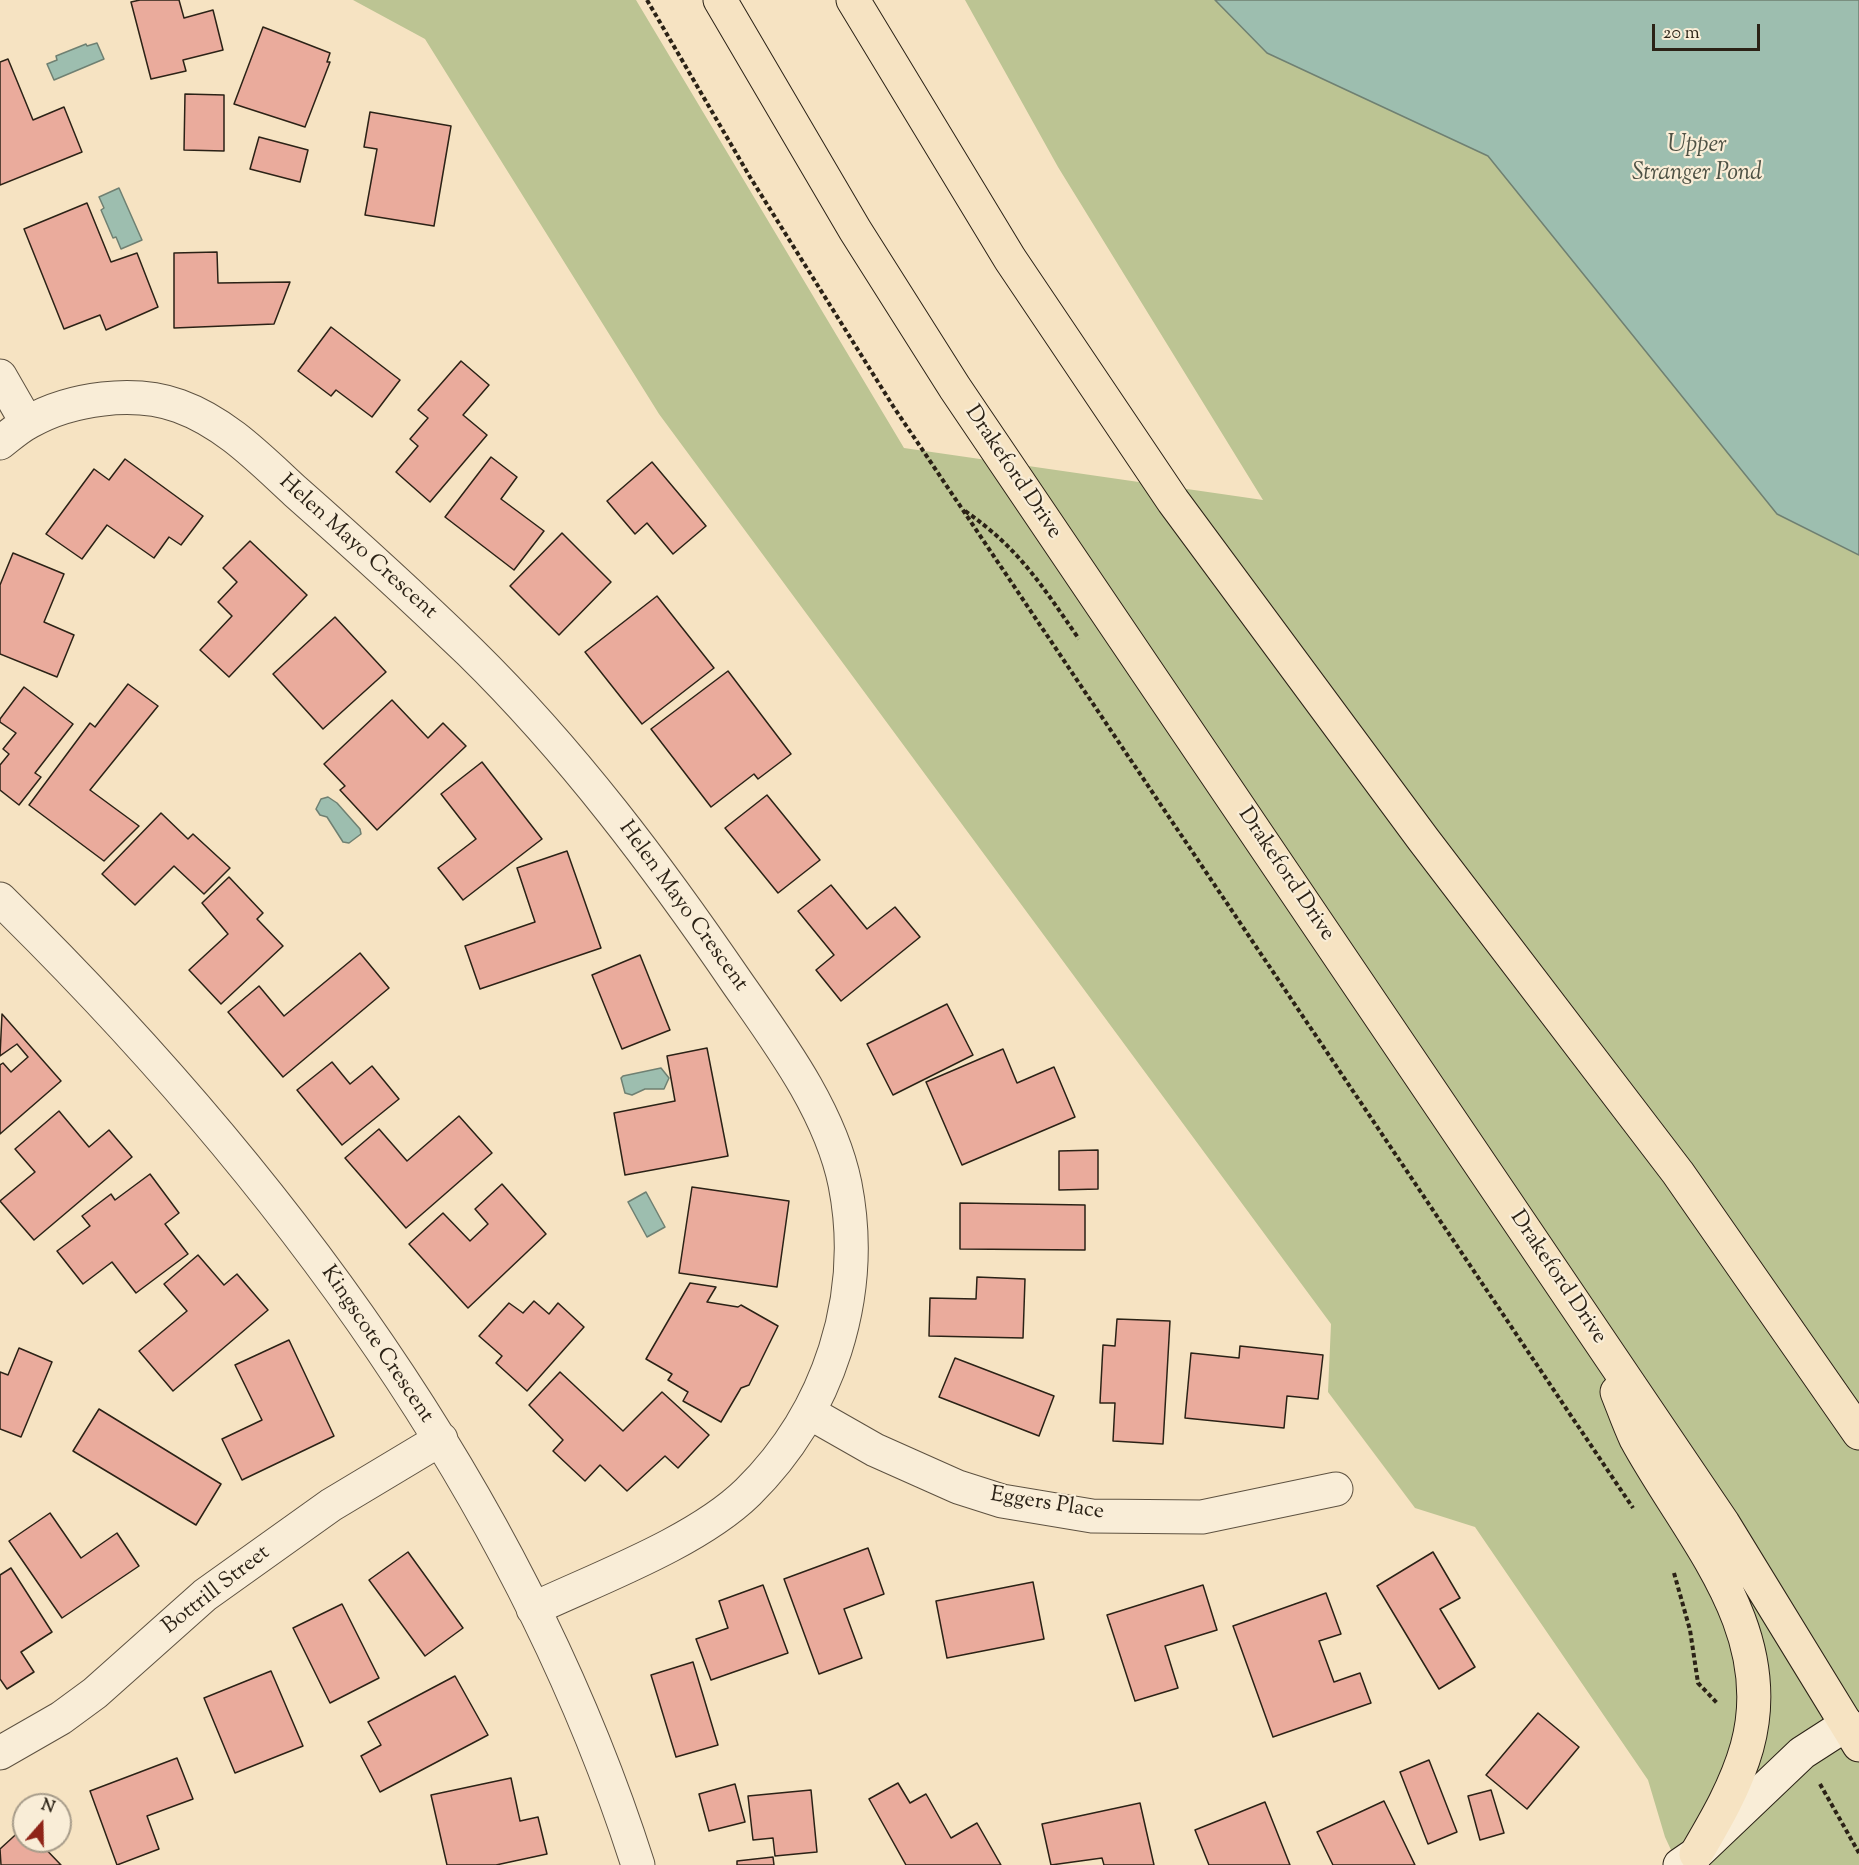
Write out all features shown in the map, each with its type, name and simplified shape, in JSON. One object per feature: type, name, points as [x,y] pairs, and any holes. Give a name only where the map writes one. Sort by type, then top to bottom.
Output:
[{"type":"highway","name":"Drakeford Drive","points":[[720,0],[855,230],[955,388],[1723,1523],[1855,1730]]},
{"type":"highway","points":[[853,0],[1010,259],[1173,501],[1423,839],[1678,1173],[1859,1433]]},
{"type":"highway","points":[[1593,1332],[1636,1438],[1716,1565],[1748,1642],[1754,1710],[1747,1747],[1727,1802],[1688,1860]]},
{"type":"street","points":[[0,376],[27,423]]},
{"type":"street","name":"Helen Mayo Crescent","points":[[0,443],[27,423],[52,411],[104,399],[156,400],[181,407],[226,430],[382,568],[502,684],[559,746],[666,879],[763,1020],[824,1122],[844,1182],[852,1247],[845,1316],[825,1382],[810,1413],[792,1443],[746,1494],[694,1533],[533,1609]]},
{"type":"street","name":"Kingscote Crescent","points":[[0,899],[70,967],[215,1132],[288,1221],[399,1374],[441,1439],[533,1609],[568,1684],[638,1865]]},
{"type":"street","name":"Eggers Place","points":[[810,1413],[875,1450],[958,1487],[1002,1501],[1092,1516],[1202,1517],[1336,1489]]},
{"type":"street","name":"Bottrill Street","points":[[0,1753],[61,1718],[95,1693],[205,1595],[331,1505],[441,1439]]},
{"type":"street","points":[[1688,1860],[1802,1753],[1855,1730]]},
{"type":"path","points":[[647,0],[750,177],[893,406],[1634,1509]]},
{"type":"path","points":[[1673,1570],[1685,1611],[1698,1683],[1721,1707],[1754,1710]]},
{"type":"path","points":[[1802,1753],[1859,1853]]},
{"type":"green space","points":[[353,0],[636,0],[904,448],[1263,500],[1058,167],[965,0],[1859,0],[1859,1865],[1678,1865],[1665,1837],[1648,1780],[1475,1527],[1415,1508],[1328,1392],[1331,1324],[659,414],[425,39]]},
{"type":"water","name":"Upper Stranger Pond","points":[[1215,0],[1859,0],[1859,555],[1777,514],[1488,156],[1267,53]]},
{"type":"water","points":[[97,43],[104,59],[54,80],[47,64],[57,60],[56,56],[86,44],[87,46]]},
{"type":"water","points":[[119,188],[142,240],[121,249],[116,237],[113,238],[101,210],[104,208],[99,197]]},
{"type":"water","points":[[328,797],[337,803],[360,829],[361,834],[349,843],[343,842],[327,817],[320,815],[316,809],[321,799]]},
{"type":"water","points":[[661,1068],[669,1078],[664,1089],[645,1089],[632,1095],[625,1093],[621,1078],[623,1076]]},
{"type":"water","points":[[646,1192],[665,1227],[647,1237],[628,1202]]},
{"type":"building","points":[[179,0],[184,18],[213,10],[223,50],[183,60],[186,71],[151,79],[131,2]]},
{"type":"building","points":[[263,27],[330,53],[327,62],[330,62],[305,127],[234,104]]},
{"type":"building","points":[[8,59],[33,120],[64,107],[82,152],[0,185],[0,62]]},
{"type":"building","points":[[185,94],[224,95],[224,151],[184,150]]},
{"type":"building","points":[[370,112],[451,126],[434,226],[365,215],[377,149],[364,147]]},
{"type":"building","points":[[259,137],[308,150],[300,182],[250,169]]},
{"type":"building","points":[[87,203],[111,262],[137,253],[158,307],[106,330],[100,315],[64,329],[24,229]]},
{"type":"building","points":[[217,252],[218,283],[290,282],[274,324],[174,328],[174,253]]},
{"type":"building","points":[[331,327],[400,380],[372,417],[336,390],[331,396],[298,371]]},
{"type":"building","points":[[461,361],[489,385],[463,415],[487,435],[430,502],[396,472],[418,446],[410,439],[428,418],[418,410]]},
{"type":"building","points":[[491,457],[517,477],[501,499],[544,531],[514,570],[445,517]]},
{"type":"building","points":[[125,459],[203,516],[181,545],[169,537],[154,558],[107,525],[82,559],[46,534],[94,469],[109,480]]},
{"type":"building","points":[[652,462],[706,526],[673,554],[647,523],[635,534],[607,501]]},
{"type":"building","points":[[562,533],[611,582],[559,635],[510,586]]},
{"type":"building","points":[[250,541],[307,595],[229,677],[200,650],[232,616],[218,602],[237,582],[223,568]]},
{"type":"building","points":[[13,553],[64,574],[44,622],[74,635],[57,677],[0,654],[0,585]]},
{"type":"building","points":[[657,596],[714,668],[642,724],[585,652]]},
{"type":"building","points":[[335,617],[386,672],[323,729],[273,674]]},
{"type":"building","points":[[728,671],[791,754],[758,779],[754,774],[711,807],[651,729]]},
{"type":"building","points":[[128,684],[158,706],[90,790],[139,826],[104,861],[29,805],[90,723],[95,727]]},
{"type":"building","points":[[24,687],[73,724],[35,773],[41,777],[19,805],[0,790],[0,765],[9,754],[3,749],[16,733],[0,722],[0,719]]},
{"type":"building","points":[[392,700],[428,738],[443,723],[466,746],[377,830],[340,790],[345,786],[324,764]]},
{"type":"building","points":[[482,762],[542,839],[463,900],[438,868],[476,839],[441,794]]},
{"type":"building","points":[[767,795],[820,860],[778,893],[725,828]]},
{"type":"building","points":[[161,813],[188,839],[193,834],[230,868],[204,894],[174,866],[135,905],[102,874]]},
{"type":"building","points":[[567,851],[601,948],[480,989],[465,946],[535,922],[517,868]]},
{"type":"building","points":[[229,877],[263,913],[257,919],[283,946],[221,1004],[189,970],[228,934],[202,903]]},
{"type":"building","points":[[831,885],[867,929],[895,907],[920,937],[841,1001],[816,970],[834,955],[798,911]]},
{"type":"building","points":[[360,953],[389,988],[283,1077],[228,1012],[259,986],[284,1016]]},
{"type":"building","points":[[640,955],[670,1030],[622,1049],[592,975]]},
{"type":"building","points":[[947,1004],[973,1055],[893,1095],[867,1044]]},
{"type":"building","points":[[2,1014],[61,1081],[0,1134],[0,1065],[3,1063],[11,1072],[28,1057],[17,1044],[0,1056]]},
{"type":"building","points":[[707,1048],[728,1156],[625,1175],[614,1113],[675,1101],[667,1056]]},
{"type":"building","points":[[1003,1049],[1017,1083],[1054,1067],[1075,1117],[962,1165],[926,1082]]},
{"type":"building","points":[[332,1062],[350,1084],[372,1066],[399,1099],[342,1145],[297,1090]]},
{"type":"building","points":[[59,1111],[89,1147],[109,1130],[132,1157],[34,1240],[0,1201],[35,1172],[15,1149]]},
{"type":"building","points":[[459,1116],[492,1153],[406,1228],[345,1158],[379,1129],[407,1161]]},
{"type":"building","points":[[1098,1150],[1098,1189],[1059,1190],[1059,1151]]},
{"type":"building","points":[[150,1174],[179,1213],[165,1224],[188,1254],[136,1293],[112,1262],[83,1284],[57,1251],[90,1226],[82,1216],[111,1194],[115,1200]]},
{"type":"building","points":[[502,1184],[546,1234],[468,1308],[409,1244],[443,1213],[470,1241],[488,1224],[475,1209]]},
{"type":"building","points":[[692,1187],[789,1201],[777,1287],[679,1273]]},
{"type":"building","points":[[960,1203],[1085,1205],[1085,1250],[960,1249]]},
{"type":"building","points":[[198,1255],[224,1285],[237,1274],[268,1310],[173,1391],[139,1351],[187,1311],[164,1284]]},
{"type":"building","points":[[977,1277],[1025,1279],[1023,1338],[929,1336],[930,1298],[976,1299]]},
{"type":"building","points":[[690,1283],[716,1287],[707,1302],[738,1307],[741,1305],[778,1326],[749,1385],[741,1388],[721,1422],[683,1401],[688,1392],[668,1380],[672,1374],[646,1359]]},
{"type":"building","points":[[534,1301],[549,1314],[558,1303],[584,1327],[527,1391],[496,1363],[502,1356],[479,1336],[509,1303],[523,1313]]},
{"type":"building","points":[[1117,1319],[1170,1321],[1163,1444],[1113,1441],[1115,1403],[1100,1403],[1103,1345],[1115,1346]]},
{"type":"building","points":[[289,1340],[334,1436],[242,1480],[222,1439],[262,1420],[235,1365]]},
{"type":"building","points":[[1240,1346],[1323,1355],[1318,1399],[1287,1396],[1284,1428],[1185,1418],[1191,1353],[1239,1358]]},
{"type":"building","points":[[19,1348],[52,1362],[21,1437],[0,1429],[0,1372],[8,1375]]},
{"type":"building","points":[[955,1358],[1054,1396],[1039,1436],[939,1397]]},
{"type":"building","points":[[560,1372],[623,1431],[662,1392],[709,1435],[678,1468],[665,1456],[627,1491],[600,1465],[585,1481],[553,1451],[563,1440],[529,1405]]},
{"type":"building","points":[[99,1409],[221,1484],[196,1525],[73,1451]]},
{"type":"building","points":[[50,1513],[81,1558],[117,1533],[139,1566],[62,1618],[9,1541]]},
{"type":"building","points":[[868,1548],[884,1594],[844,1609],[862,1658],[819,1674],[784,1579]]},
{"type":"building","points":[[408,1552],[463,1628],[425,1656],[369,1580]]},
{"type":"building","points":[[1433,1552],[1460,1598],[1440,1609],[1475,1667],[1439,1689],[1377,1586]]},
{"type":"building","points":[[11,1568],[52,1632],[21,1652],[34,1672],[7,1689],[0,1679],[0,1575]]},
{"type":"building","points":[[1033,1582],[1044,1639],[947,1658],[936,1601]]},
{"type":"building","points":[[763,1585],[788,1653],[711,1680],[696,1639],[728,1628],[719,1601]]},
{"type":"building","points":[[1203,1585],[1217,1630],[1165,1646],[1178,1688],[1135,1701],[1107,1615]]},
{"type":"building","points":[[1326,1593],[1341,1634],[1319,1641],[1334,1682],[1360,1673],[1371,1703],[1273,1737],[1233,1626]]},
{"type":"building","points":[[342,1604],[379,1678],[330,1703],[293,1628]]},
{"type":"building","points":[[693,1662],[718,1745],[676,1757],[651,1675]]},
{"type":"building","points":[[271,1671],[303,1746],[235,1773],[204,1698]]},
{"type":"building","points":[[455,1676],[488,1735],[380,1792],[361,1756],[381,1745],[368,1722]]},
{"type":"building","points":[[1538,1713],[1579,1747],[1527,1809],[1486,1775]]},
{"type":"building","points":[[177,1758],[193,1799],[147,1816],[159,1849],[117,1865],[90,1791]]},
{"type":"building","points":[[1429,1760],[1457,1832],[1428,1844],[1400,1772]]},
{"type":"building","points":[[511,1778],[520,1821],[538,1817],[547,1854],[496,1865],[447,1865],[431,1795]]},
{"type":"building","points":[[898,1783],[910,1803],[926,1794],[951,1838],[977,1823],[1001,1865],[906,1865],[869,1799]]},
{"type":"building","points":[[735,1784],[745,1822],[709,1831],[699,1794]]},
{"type":"building","points":[[811,1790],[817,1852],[775,1856],[773,1838],[753,1840],[748,1796]]},
{"type":"building","points":[[1491,1790],[1504,1833],[1480,1840],[1468,1796]]},
{"type":"building","points":[[1384,1801],[1415,1865],[1333,1865],[1317,1832]]},
{"type":"building","points":[[1265,1802],[1290,1865],[1209,1865],[1195,1830]]},
{"type":"building","points":[[1140,1803],[1154,1865],[1104,1865],[1102,1858],[1051,1865],[1042,1824]]},
{"type":"building","points":[[12,1838],[12,1853],[50,1853],[61,1865],[1,1865],[0,1849]]},
{"type":"building","points":[[773,1857],[774,1865],[737,1865],[737,1861]]}]
